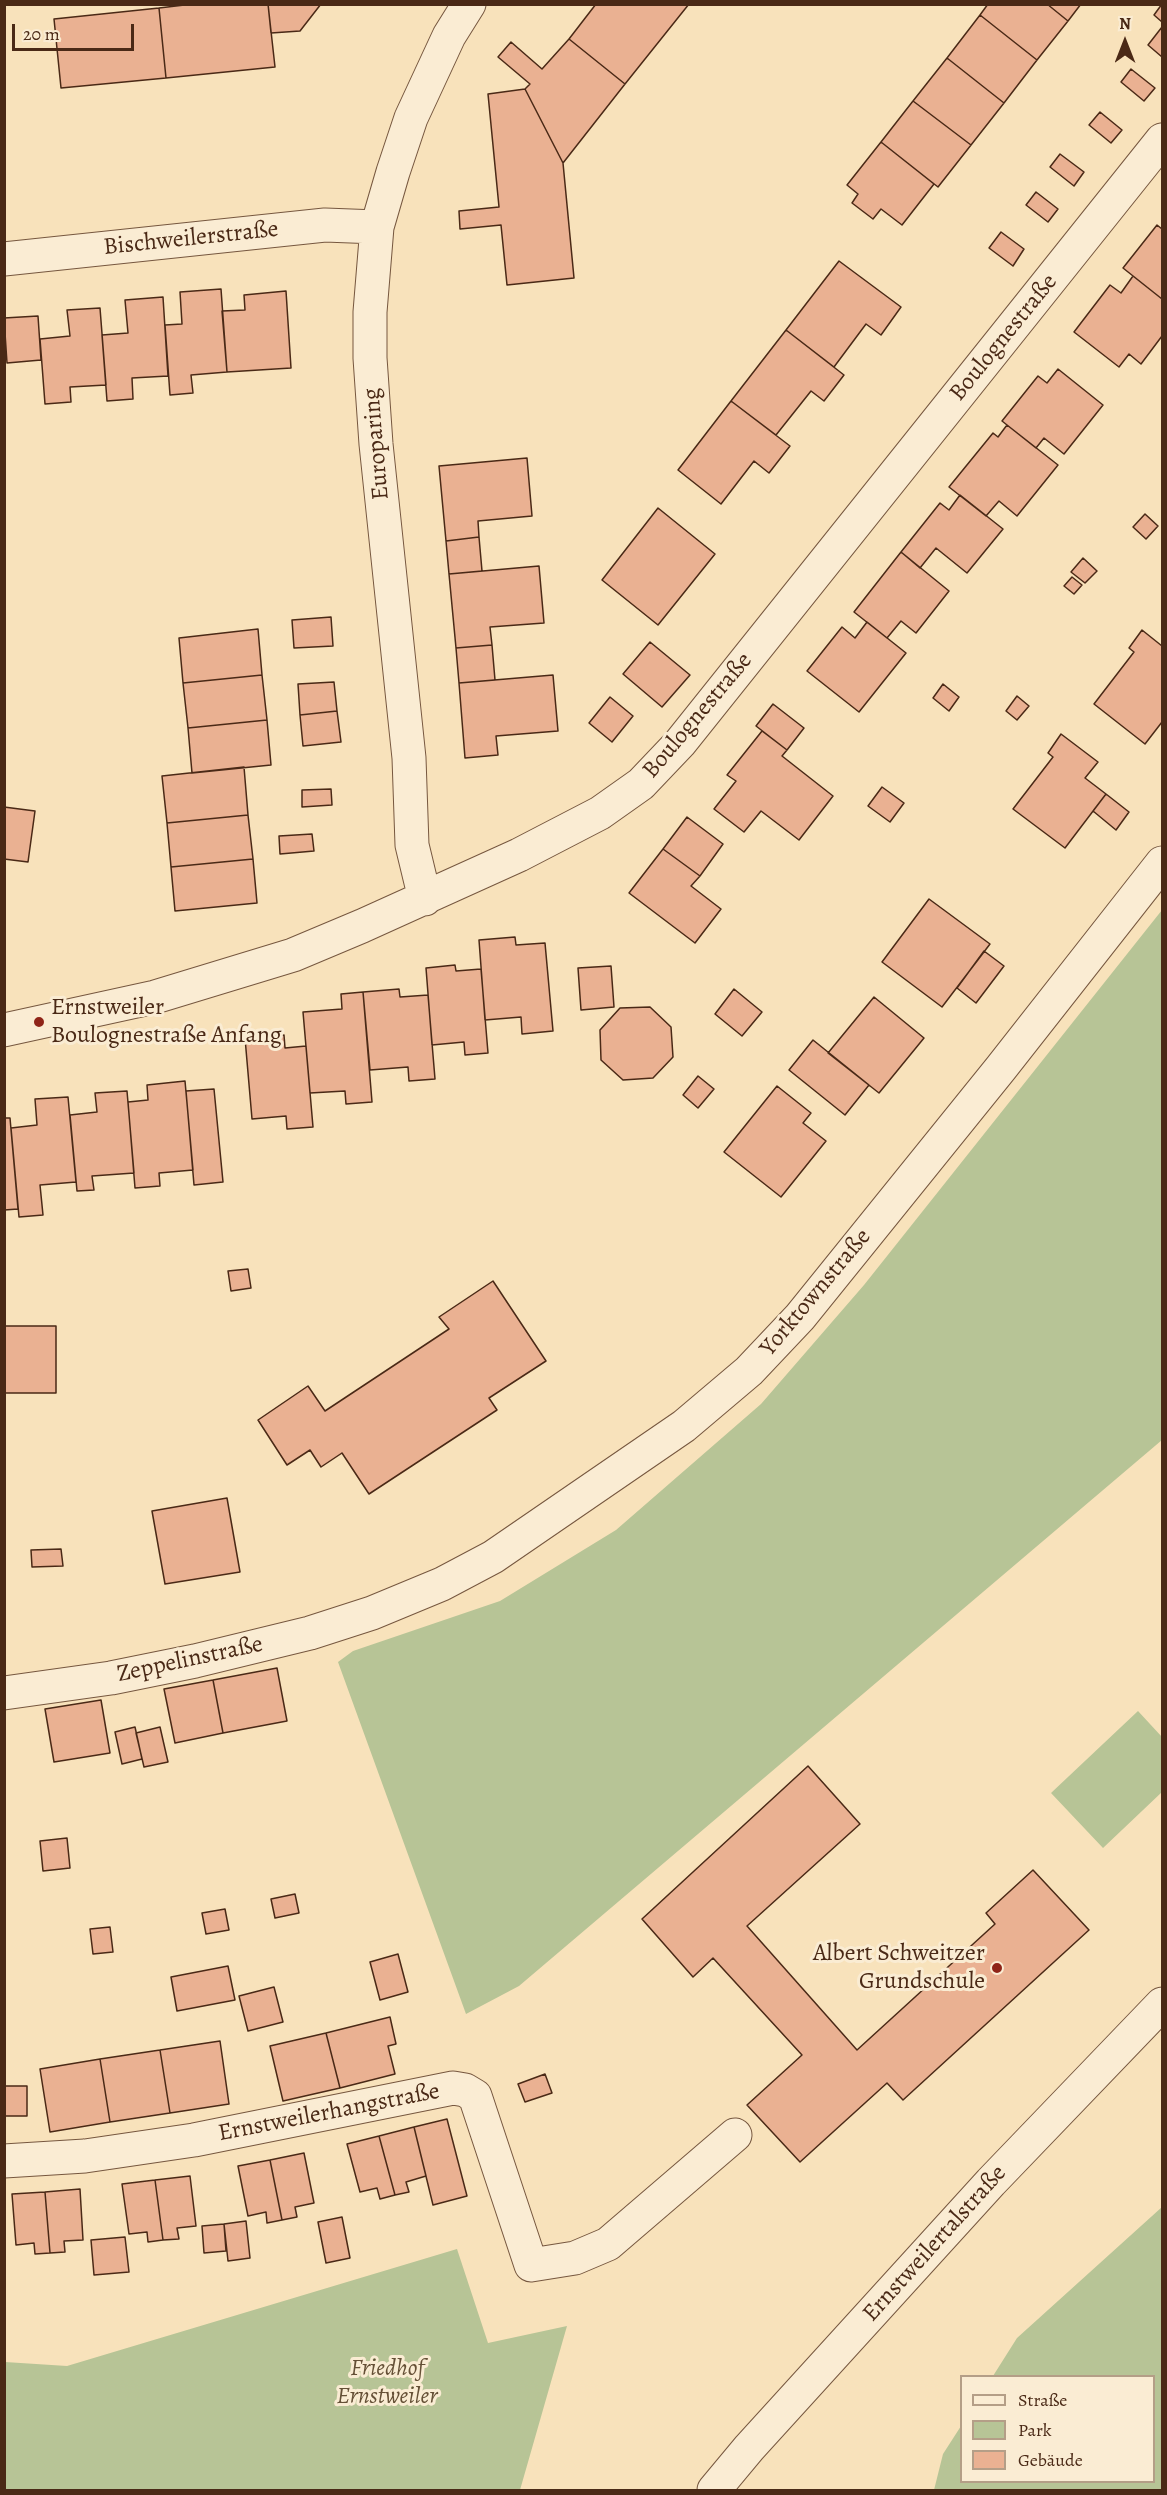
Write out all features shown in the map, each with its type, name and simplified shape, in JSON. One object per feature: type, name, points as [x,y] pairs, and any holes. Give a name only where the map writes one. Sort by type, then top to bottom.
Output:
[{"type":"street","name":"Europaring","points":[[425,899],[412,845],[409,758],[389,577],[370,369],[370,312],[377,227],[411,118],[449,36],[469,4]]},
{"type":"street","name":"Boulognestraße","points":[[4,1030],[155,997],[283,958],[425,899],[600,813],[641,784],[680,743],[1162,140]]},
{"type":"street","name":"Bischweilerstraße","points":[[4,259],[325,225],[377,227]]},
{"type":"street","name":"Yorktownstraße","points":[[372,1613],[442,1584],[493,1557],[684,1426],[749,1371],[800,1317],[860,1244],[1162,862]]},
{"type":"street","name":"Zeppelinstraße","points":[[4,1693],[111,1678],[195,1662],[310,1633],[372,1613]]},
{"type":"street","name":"Ernstweilertalstraße","points":[[714,2490],[749,2448],[983,2191],[1162,2004]]},
{"type":"street","name":"Ernstweilerhangstraße","points":[[4,2161],[85,2156],[194,2140],[453,2088],[465,2090],[475,2096],[531,2265],[575,2258],[608,2244],[735,2135]]},
{"type":"green space","points":[[1162,910],[1162,1440],[519,1986],[466,2014],[338,1662],[353,1651],[500,1601],[616,1530],[761,1404],[864,1285]]},
{"type":"green space","points":[[1138,1711],[1162,1737],[1162,1792],[1103,1848],[1051,1793]]},
{"type":"green space","points":[[1162,2207],[1162,2490],[934,2490],[943,2454],[960,2428],[960,2483],[1155,2483],[1155,2375],[994,2375],[1017,2338]]},
{"type":"green space","name":"Friedhof Ernstweiler","points":[[457,2249],[488,2343],[567,2326],[520,2490],[5,2490],[5,2362],[67,2366]]},
{"type":"building","points":[[193,4],[268,4],[275,67],[166,78],[159,8]]},
{"type":"building","points":[[268,4],[321,4],[300,31],[271,33]]},
{"type":"building","points":[[596,4],[689,4],[625,84],[569,39]]},
{"type":"building","points":[[988,4],[1047,4],[1068,21],[1037,60],[980,15]]},
{"type":"building","points":[[1047,4],[1081,4],[1068,21]]},
{"type":"building","points":[[1162,4],[1162,22],[1154,15]]},
{"type":"building","points":[[159,8],[166,78],[61,88],[54,19]]},
{"type":"building","points":[[980,15],[1037,60],[1004,103],[947,58]]},
{"type":"building","points":[[1162,27],[1162,57],[1148,45]]},
{"type":"building","points":[[569,39],[625,84],[563,163],[525,89],[530,84],[498,57],[511,42],[542,69]]},
{"type":"building","points":[[947,58],[1004,103],[971,145],[913,101]]},
{"type":"building","points":[[1131,69],[1155,88],[1144,101],[1121,82]]},
{"type":"building","points":[[525,89],[563,163],[574,278],[507,285],[501,225],[460,229],[459,211],[499,207],[488,94]]},
{"type":"building","points":[[913,101],[971,145],[938,187],[881,142]]},
{"type":"building","points":[[1100,112],[1122,130],[1111,143],[1089,125]]},
{"type":"building","points":[[881,142],[934,184],[902,225],[881,209],[873,219],[852,203],[858,194],[847,185]]},
{"type":"building","points":[[1060,154],[1084,172],[1074,186],[1050,167]]},
{"type":"building","points":[[1036,192],[1058,209],[1048,222],[1026,205]]},
{"type":"building","points":[[1157,225],[1162,229],[1162,299],[1123,268]]},
{"type":"building","points":[[1001,232],[1024,249],[1013,266],[989,248]]},
{"type":"building","points":[[839,261],[901,307],[881,335],[866,324],[834,367],[786,330]]},
{"type":"building","points":[[1133,276],[1162,299],[1162,336],[1141,364],[1129,354],[1119,367],[1074,332],[1110,285],[1121,293]]},
{"type":"building","points":[[221,289],[227,372],[191,375],[193,393],[170,395],[165,325],[182,324],[180,292]]},
{"type":"building","points":[[286,291],[291,368],[227,372],[222,311],[245,310],[244,295]]},
{"type":"building","points":[[163,297],[168,376],[132,378],[133,399],[107,401],[102,335],[128,333],[125,300]]},
{"type":"building","points":[[100,308],[106,385],[70,387],[71,402],[45,404],[40,339],[70,336],[67,310]]},
{"type":"building","points":[[38,316],[41,360],[7,363],[4,318]]},
{"type":"building","points":[[786,330],[844,375],[824,401],[811,391],[776,435],[731,401]]},
{"type":"building","points":[[1058,369],[1103,405],[1064,454],[1044,438],[1036,448],[1002,421],[1038,376],[1047,383]]},
{"type":"building","points":[[731,401],[790,446],[769,473],[754,461],[721,504],[678,470]]},
{"type":"building","points":[[1007,425],[1058,465],[1017,516],[999,501],[986,516],[949,487],[993,433],[998,437]]},
{"type":"building","points":[[527,458],[532,516],[478,521],[479,537],[446,541],[439,466]]},
{"type":"building","points":[[960,495],[1003,529],[967,573],[936,548],[920,568],[901,552],[940,503],[949,510]]},
{"type":"building","points":[[658,508],[715,554],[658,625],[602,580]]},
{"type":"building","points":[[1145,514],[1158,526],[1146,539],[1133,527]]},
{"type":"building","points":[[479,537],[482,571],[449,574],[446,541]]},
{"type":"building","points":[[901,552],[949,591],[916,633],[901,621],[887,638],[854,612]]},
{"type":"building","points":[[1083,558],[1097,571],[1085,583],[1071,572]]},
{"type":"building","points":[[539,566],[544,623],[490,627],[492,645],[456,648],[449,574]]},
{"type":"building","points":[[1072,577],[1082,585],[1074,594],[1064,586]]},
{"type":"building","points":[[331,617],[333,646],[294,648],[292,620]]},
{"type":"building","points":[[867,622],[906,653],[859,712],[807,671],[842,627],[855,638]]},
{"type":"building","points":[[258,629],[262,675],[183,683],[179,638]]},
{"type":"building","points":[[1142,630],[1162,646],[1162,722],[1145,744],[1094,704],[1134,652],[1129,648]]},
{"type":"building","points":[[650,642],[690,675],[662,707],[623,674]]},
{"type":"building","points":[[492,645],[495,680],[459,683],[456,648]]},
{"type":"building","points":[[262,675],[267,720],[188,728],[183,683]]},
{"type":"building","points":[[553,675],[558,731],[496,736],[498,755],[465,758],[459,683]]},
{"type":"building","points":[[334,682],[337,711],[300,715],[298,684]]},
{"type":"building","points":[[943,684],[959,697],[949,711],[933,698]]},
{"type":"building","points":[[1017,696],[1029,706],[1017,720],[1006,711]]},
{"type":"building","points":[[610,697],[633,716],[612,742],[589,723]]},
{"type":"building","points":[[773,704],[804,728],[787,750],[756,726]]},
{"type":"building","points":[[337,711],[341,742],[303,746],[300,715]]},
{"type":"building","points":[[267,720],[271,765],[192,773],[188,728]]},
{"type":"building","points":[[762,731],[787,750],[782,756],[833,796],[799,840],[761,811],[744,832],[714,809],[736,781],[727,775]]},
{"type":"building","points":[[1061,734],[1098,762],[1085,778],[1106,794],[1065,848],[1013,809],[1053,757],[1048,753]]},
{"type":"building","points":[[244,767],[248,815],[167,823],[162,776]]},
{"type":"building","points":[[882,787],[904,803],[890,822],[868,806]]},
{"type":"building","points":[[331,789],[332,805],[302,807],[302,790]]},
{"type":"building","points":[[1106,794],[1129,812],[1116,830],[1093,811]]},
{"type":"building","points":[[4,807],[35,811],[28,862],[4,859]]},
{"type":"building","points":[[248,815],[253,859],[171,867],[167,823]]},
{"type":"building","points":[[687,817],[723,844],[700,876],[663,849]]},
{"type":"building","points":[[312,834],[314,851],[280,854],[279,836]]},
{"type":"building","points":[[663,849],[700,876],[691,886],[721,909],[695,943],[629,893]]},
{"type":"building","points":[[253,859],[257,903],[175,911],[171,867]]},
{"type":"building","points":[[929,899],[990,944],[942,1007],[882,962]]},
{"type":"building","points":[[515,937],[516,945],[545,943],[553,1031],[522,1034],[521,1017],[485,1020],[479,940]]},
{"type":"building","points":[[984,951],[1004,966],[976,1003],[957,988]]},
{"type":"building","points":[[455,965],[456,971],[481,969],[488,1053],[465,1055],[464,1042],[432,1045],[426,968]]},
{"type":"building","points":[[611,966],[614,1007],[581,1010],[578,968]]},
{"type":"building","points":[[399,989],[400,997],[428,995],[435,1079],[409,1081],[408,1067],[370,1070],[363,992]]},
{"type":"building","points":[[734,989],[762,1012],[742,1036],[715,1014]]},
{"type":"building","points":[[363,992],[372,1102],[346,1104],[345,1091],[310,1093],[303,1012],[342,1009],[341,994]]},
{"type":"building","points":[[874,997],[924,1038],[879,1093],[828,1053]]},
{"type":"building","points":[[650,1007],[671,1027],[673,1057],[653,1078],[623,1080],[601,1060],[600,1030],[620,1008]]},
{"type":"building","points":[[284,1035],[285,1048],[306,1046],[313,1127],[287,1129],[286,1116],[252,1119],[245,1038]]},
{"type":"building","points":[[813,1040],[869,1085],[845,1115],[789,1070]]},
{"type":"building","points":[[698,1076],[714,1089],[698,1108],[683,1095]]},
{"type":"building","points":[[185,1081],[193,1170],[159,1173],[160,1186],[135,1188],[128,1102],[148,1100],[147,1085]]},
{"type":"building","points":[[777,1086],[811,1113],[803,1123],[826,1141],[781,1197],[724,1152]]},
{"type":"building","points":[[214,1089],[223,1182],[194,1185],[186,1091]]},
{"type":"building","points":[[127,1091],[134,1173],[92,1176],[94,1190],[77,1191],[70,1115],[97,1112],[95,1093]]},
{"type":"building","points":[[68,1097],[76,1182],[40,1185],[43,1215],[19,1217],[11,1128],[37,1125],[35,1099]]},
{"type":"building","points":[[4,1118],[10,1118],[18,1209],[4,1210]]},
{"type":"building","points":[[248,1269],[251,1288],[231,1291],[228,1271]]},
{"type":"building","points":[[493,1281],[546,1361],[489,1398],[497,1410],[369,1494],[342,1453],[321,1467],[310,1450],[287,1465],[258,1420],[308,1386],[325,1411],[449,1329],[439,1317]]},
{"type":"building","points":[[4,1326],[56,1326],[56,1393],[4,1393]]},
{"type":"building","points":[[227,1498],[240,1572],[165,1584],[152,1511]]},
{"type":"building","points":[[61,1549],[63,1566],[32,1567],[31,1550]]},
{"type":"building","points":[[277,1668],[287,1721],[223,1733],[213,1680]]},
{"type":"building","points":[[213,1680],[223,1733],[175,1743],[164,1689]]},
{"type":"building","points":[[101,1700],[110,1753],[54,1762],[45,1709]]},
{"type":"building","points":[[135,1727],[142,1759],[122,1764],[115,1732]]},
{"type":"building","points":[[160,1727],[168,1762],[144,1767],[136,1733]]},
{"type":"building","name":"Albert Schweitzer Grundschule","points":[[808,1766],[860,1824],[747,1926],[857,2050],[995,1924],[986,1913],[1033,1870],[1089,1930],[903,2100],[887,2083],[800,2162],[747,2105],[802,2055],[713,1958],[693,1977],[642,1919]]},
{"type":"building","points":[[67,1838],[70,1868],[43,1871],[40,1841]]},
{"type":"building","points":[[295,1894],[299,1913],[275,1918],[271,1899]]},
{"type":"building","points":[[225,1909],[229,1930],[206,1934],[202,1913]]},
{"type":"building","points":[[110,1927],[113,1952],[93,1954],[90,1929]]},
{"type":"building","points":[[398,1954],[408,1992],[380,2000],[370,1962]]},
{"type":"building","points":[[228,1966],[235,2000],[177,2011],[171,1977]]},
{"type":"building","points":[[274,1987],[283,2022],[248,2031],[239,1996]]},
{"type":"building","points":[[390,2017],[396,2044],[388,2046],[395,2074],[340,2088],[326,2033]]},
{"type":"building","points":[[326,2033],[340,2088],[283,2101],[270,2046]]},
{"type":"building","points":[[220,2041],[229,2104],[170,2113],[160,2050]]},
{"type":"building","points":[[160,2050],[170,2113],[110,2122],[100,2059]]},
{"type":"building","points":[[100,2059],[110,2122],[50,2132],[40,2069]]},
{"type":"building","points":[[545,2074],[552,2093],[525,2102],[518,2084]]},
{"type":"building","points":[[5,2086],[27,2086],[27,2116],[5,2116]]},
{"type":"building","points":[[447,2119],[467,2196],[433,2205],[414,2127]]},
{"type":"building","points":[[414,2127],[426,2176],[406,2182],[409,2192],[395,2195],[379,2136]]},
{"type":"building","points":[[379,2136],[395,2195],[380,2199],[377,2188],[360,2192],[347,2144]]},
{"type":"building","points":[[304,2153],[314,2203],[295,2207],[297,2217],[282,2220],[270,2160]]},
{"type":"building","points":[[270,2160],[282,2220],[267,2223],[266,2212],[248,2216],[238,2166]]},
{"type":"building","points":[[190,2176],[196,2226],[177,2228],[179,2239],[163,2240],[155,2180]]},
{"type":"building","points":[[155,2180],[163,2240],[148,2242],[147,2232],[129,2234],[122,2184]]},
{"type":"building","points":[[80,2189],[83,2240],[64,2241],[65,2252],[50,2253],[45,2192]]},
{"type":"building","points":[[45,2192],[50,2253],[35,2254],[34,2243],[16,2245],[12,2194]]},
{"type":"building","points":[[342,2217],[350,2258],[326,2263],[318,2222]]},
{"type":"building","points":[[246,2221],[250,2258],[228,2261],[224,2224]]},
{"type":"building","points":[[224,2224],[226,2251],[204,2253],[202,2226]]},
{"type":"building","points":[[125,2237],[129,2272],[94,2275],[91,2240]]},
{"type":"place","name":"Ernstweiler Boulognestraße Anfang","points":[[39,1022]]},
{"type":"place","name":"Albert Schweitzer Grundschule","points":[[997,1968]]}]
